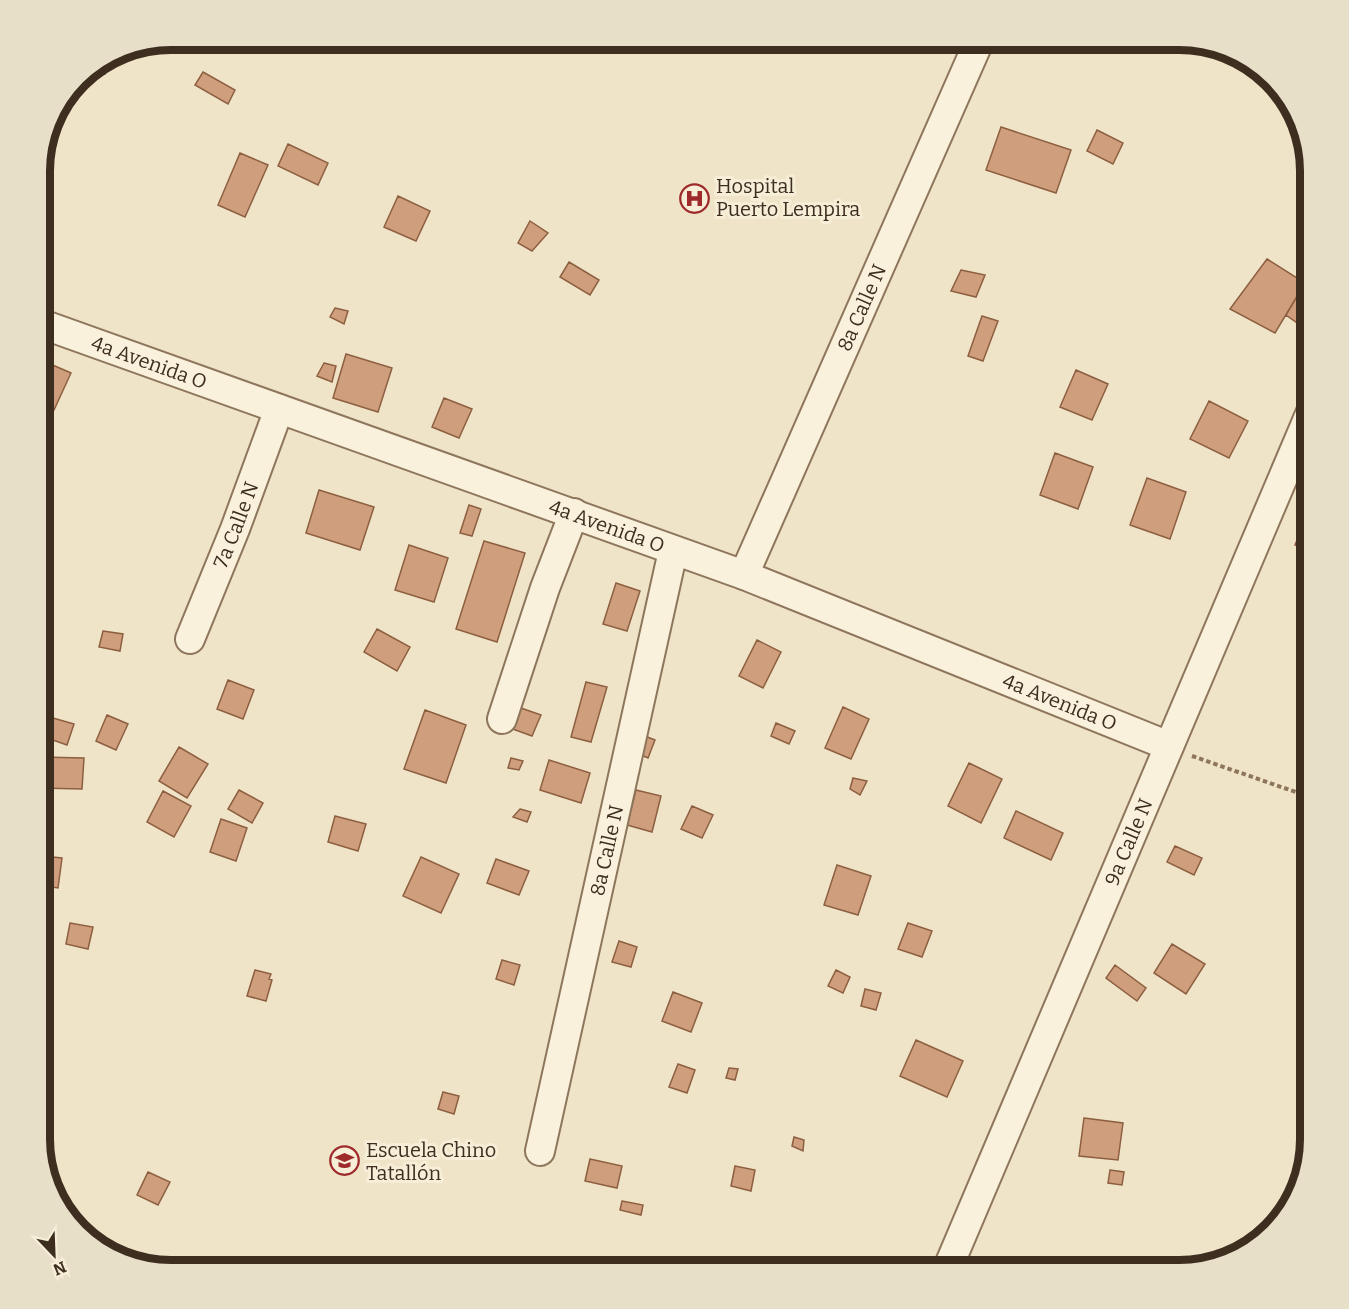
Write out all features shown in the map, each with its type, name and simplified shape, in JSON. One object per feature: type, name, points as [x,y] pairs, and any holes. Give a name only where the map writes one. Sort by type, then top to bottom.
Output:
[{"type":"street","name":"8a Calle N","points":[[744,575],[975,50]]},
{"type":"street","name":"4a Avenida O","points":[[50,327],[744,575],[1169,747]]},
{"type":"street","name":"7a Calle N","points":[[190,639],[235,529],[279,409]]},
{"type":"street","name":"9a Calle N","points":[[951,1260],[1300,438]]},
{"type":"street","points":[[502,719],[545,588],[574,513]]},
{"type":"street","name":"8a Calle N","points":[[540,1150],[673,551]]},
{"type":"path","points":[[1169,747],[1300,794]]},
{"type":"building","points":[[203,72],[235,90],[228,104],[195,85]]},
{"type":"building","points":[[1001,127],[1071,150],[1056,193],[986,170]]},
{"type":"building","points":[[1097,130],[1123,143],[1113,164],[1087,151]]},
{"type":"building","points":[[288,144],[328,163],[318,185],[278,166]]},
{"type":"building","points":[[240,153],[268,165],[245,217],[218,205]]},
{"type":"building","points":[[398,196],[430,211],[416,241],[384,227]]},
{"type":"building","points":[[530,221],[548,233],[532,251],[518,243]]},
{"type":"building","points":[[1267,259],[1300,280],[1300,291],[1275,333],[1230,309]]},
{"type":"building","points":[[569,262],[599,280],[590,295],[560,277]]},
{"type":"building","points":[[961,270],[985,275],[976,297],[951,291]]},
{"type":"building","points":[[1300,291],[1300,325],[1286,315]]},
{"type":"building","points":[[335,308],[348,311],[344,324],[330,317]]},
{"type":"building","points":[[982,316],[998,321],[983,361],[968,356]]},
{"type":"building","points":[[346,354],[392,368],[378,412],[333,398]]},
{"type":"building","points":[[324,363],[336,366],[332,382],[317,376]]},
{"type":"building","points":[[50,364],[71,373],[54,410],[50,408]]},
{"type":"building","points":[[1076,370],[1108,384],[1092,420],[1060,407]]},
{"type":"building","points":[[444,398],[472,409],[459,438],[432,427]]},
{"type":"building","points":[[1209,401],[1248,421],[1229,458],[1190,439]]},
{"type":"building","points":[[1055,453],[1093,467],[1078,509],[1040,495]]},
{"type":"building","points":[[1147,478],[1186,492],[1170,539],[1130,525]]},
{"type":"building","points":[[319,490],[374,507],[360,550],[306,533]]},
{"type":"building","points":[[469,505],[481,509],[472,536],[460,533]]},
{"type":"building","points":[[1300,534],[1300,547],[1295,545]]},
{"type":"building","points":[[484,541],[525,553],[497,642],[456,629]]},
{"type":"building","points":[[409,545],[448,558],[434,602],[395,590]]},
{"type":"building","points":[[616,583],[640,591],[627,631],[603,624]]},
{"type":"building","points":[[377,629],[410,647],[397,671],[364,652]]},
{"type":"building","points":[[103,631],[123,634],[120,651],[99,647]]},
{"type":"building","points":[[757,640],[781,652],[763,688],[739,676]]},
{"type":"building","points":[[228,680],[254,690],[243,719],[217,709]]},
{"type":"building","points":[[586,682],[607,687],[591,742],[571,737]]},
{"type":"building","points":[[518,707],[541,715],[532,736],[510,728]]},
{"type":"building","points":[[843,707],[869,719],[851,759],[825,748]]},
{"type":"building","points":[[425,710],[466,725],[446,783],[404,769]]},
{"type":"building","points":[[107,715],[128,724],[116,750],[96,741]]},
{"type":"building","points":[[53,718],[74,724],[67,745],[50,739]]},
{"type":"building","points":[[776,723],[795,731],[789,744],[771,736]]},
{"type":"building","points":[[637,733],[655,740],[648,758],[630,750]]},
{"type":"building","points":[[179,747],[208,764],[187,798],[159,781]]},
{"type":"building","points":[[50,757],[84,758],[82,789],[50,788]]},
{"type":"building","points":[[511,758],[523,761],[519,770],[508,768]]},
{"type":"building","points":[[549,760],[590,773],[581,803],[540,790]]},
{"type":"building","points":[[969,763],[1002,779],[981,823],[948,806]]},
{"type":"building","points":[[853,778],[867,781],[860,795],[850,789]]},
{"type":"building","points":[[239,790],[263,803],[252,823],[228,809]]},
{"type":"building","points":[[636,790],[661,796],[652,832],[627,825]]},
{"type":"building","points":[[163,791],[191,806],[174,837],[147,822]]},
{"type":"building","points":[[692,806],[713,815],[702,838],[681,829]]},
{"type":"building","points":[[520,809],[531,812],[527,822],[513,817]]},
{"type":"building","points":[[1016,811],[1063,833],[1051,860],[1004,838]]},
{"type":"building","points":[[335,816],[366,824],[358,851],[328,842]]},
{"type":"building","points":[[221,819],[247,828],[236,861],[210,852]]},
{"type":"building","points":[[1175,846],[1202,858],[1194,875],[1167,862]]},
{"type":"building","points":[[50,857],[62,858],[58,888],[50,887]]},
{"type":"building","points":[[421,857],[459,874],[441,913],[403,896]]},
{"type":"building","points":[[496,859],[529,871],[519,895],[487,883]]},
{"type":"building","points":[[837,865],[871,876],[858,915],[824,905]]},
{"type":"building","points":[[70,923],[93,927],[88,949],[66,944]]},
{"type":"building","points":[[908,923],[932,931],[922,957],[898,949]]},
{"type":"building","points":[[619,941],[637,947],[631,967],[612,962]]},
{"type":"building","points":[[1172,944],[1205,964],[1186,994],[1154,973]]},
{"type":"building","points":[[502,960],[520,965],[514,985],[496,979]]},
{"type":"building","points":[[1115,965],[1146,988],[1137,1001],[1106,978]]},
{"type":"building","points":[[255,970],[271,974],[269,979],[272,980],[266,1001],[247,996]]},
{"type":"building","points":[[836,970],[850,977],[843,993],[828,986]]},
{"type":"building","points":[[865,989],[881,993],[876,1010],[861,1006]]},
{"type":"building","points":[[673,992],[702,1003],[691,1032],[662,1021]]},
{"type":"building","points":[[916,1040],[963,1061],[947,1097],[900,1076]]},
{"type":"building","points":[[678,1064],[695,1070],[687,1093],[669,1087]]},
{"type":"building","points":[[729,1068],[738,1069],[735,1080],[726,1078]]},
{"type":"building","points":[[443,1092],[459,1096],[454,1114],[438,1109]]},
{"type":"building","points":[[1084,1118],[1123,1123],[1118,1160],[1079,1156]]},
{"type":"building","points":[[794,1137],[804,1140],[803,1151],[792,1146]]},
{"type":"building","points":[[590,1159],[622,1166],[617,1188],[585,1181]]},
{"type":"building","points":[[735,1166],[755,1170],[751,1191],[731,1186]]},
{"type":"building","points":[[1110,1170],[1124,1172],[1122,1185],[1108,1183]]},
{"type":"building","points":[[148,1172],[170,1182],[158,1205],[137,1195]]},
{"type":"building","points":[[622,1201],[643,1205],[641,1215],[620,1210]]},
{"type":"place","name":"Hospital Puerto Lempira","points":[[695,198]]},
{"type":"place","name":"Escuela Chino Tatallón","points":[[345,1161]]}]
